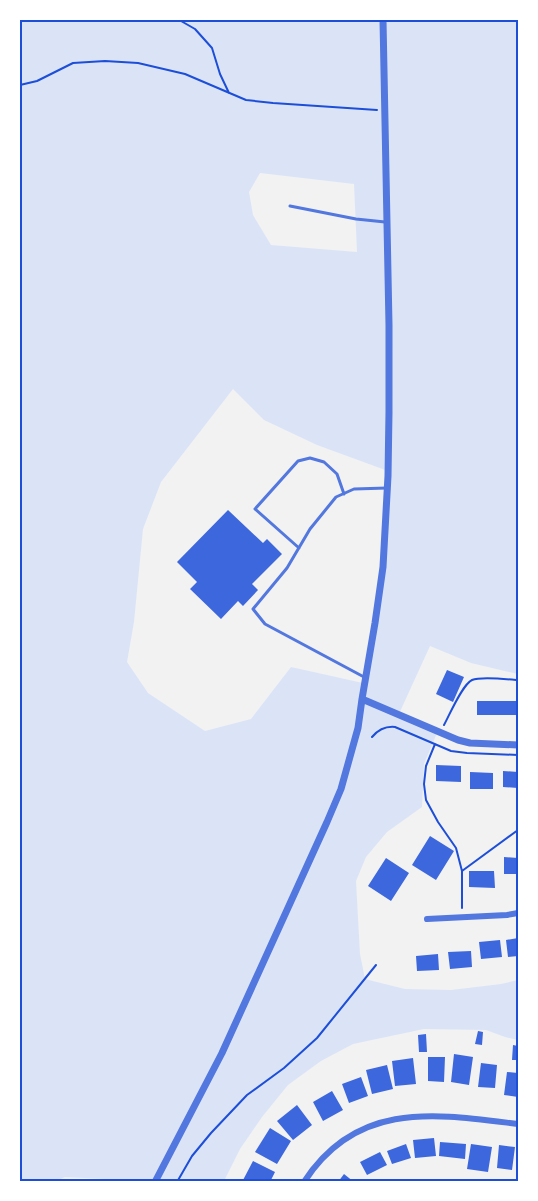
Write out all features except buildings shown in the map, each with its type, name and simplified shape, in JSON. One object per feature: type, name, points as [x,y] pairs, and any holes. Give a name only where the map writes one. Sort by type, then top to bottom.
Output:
[{"type":"street","points":[[155,1182],[222,1053],[327,822],[341,789],[358,728],[384,567],[388,488],[389,347],[382,20]]},
{"type":"street","points":[[362,699],[440,733],[470,743],[519,745]]},
{"type":"street","points":[[427,919],[519,913]]},
{"type":"street","points":[[304,1182],[318,1162],[331,1150],[375,1123],[415,1116],[432,1116],[519,1124]]},
{"type":"lane","points":[[290,206],[356,219],[387,222]]},
{"type":"lane","points":[[299,548],[255,509],[298,462],[310,458],[324,462],[337,474],[345,494]]},
{"type":"lane","points":[[366,678],[265,624],[253,609],[287,568],[310,529],[336,497],[354,489],[388,488]]},
{"type":"path","points":[[175,20],[195,28],[212,48],[229,93]]},
{"type":"path","points":[[20,85],[37,81],[73,63],[105,61],[138,63],[185,74],[246,100],[384,110]]},
{"type":"path","points":[[440,733],[470,680],[516,680]]},
{"type":"path","points":[[435,744],[426,765],[424,784],[426,800],[456,848],[462,871],[462,917]]},
{"type":"path","points":[[462,871],[519,830]]},
{"type":"path","points":[[177,1182],[192,1156],[211,1133],[247,1095],[284,1068],[317,1038],[376,965]]},
{"type":"shaded area","points":[[20,20],[518,20],[518,674],[471,663],[430,646],[398,716],[437,733],[424,764],[422,807],[387,832],[366,857],[356,881],[360,954],[365,979],[405,989],[451,990],[518,980],[518,1040],[486,1030],[424,1029],[353,1044],[321,1061],[288,1085],[240,1149],[224,1181],[109,1182],[104,1179],[65,1177],[56,1181],[20,1182]],"holes":[[[260,173],[354,184],[357,252],[271,245],[253,215],[249,192]],[[233,389],[264,420],[317,445],[388,471],[383,567],[363,683],[291,667],[251,719],[205,731],[148,693],[127,662],[134,622],[143,529],[161,482]]]}]
